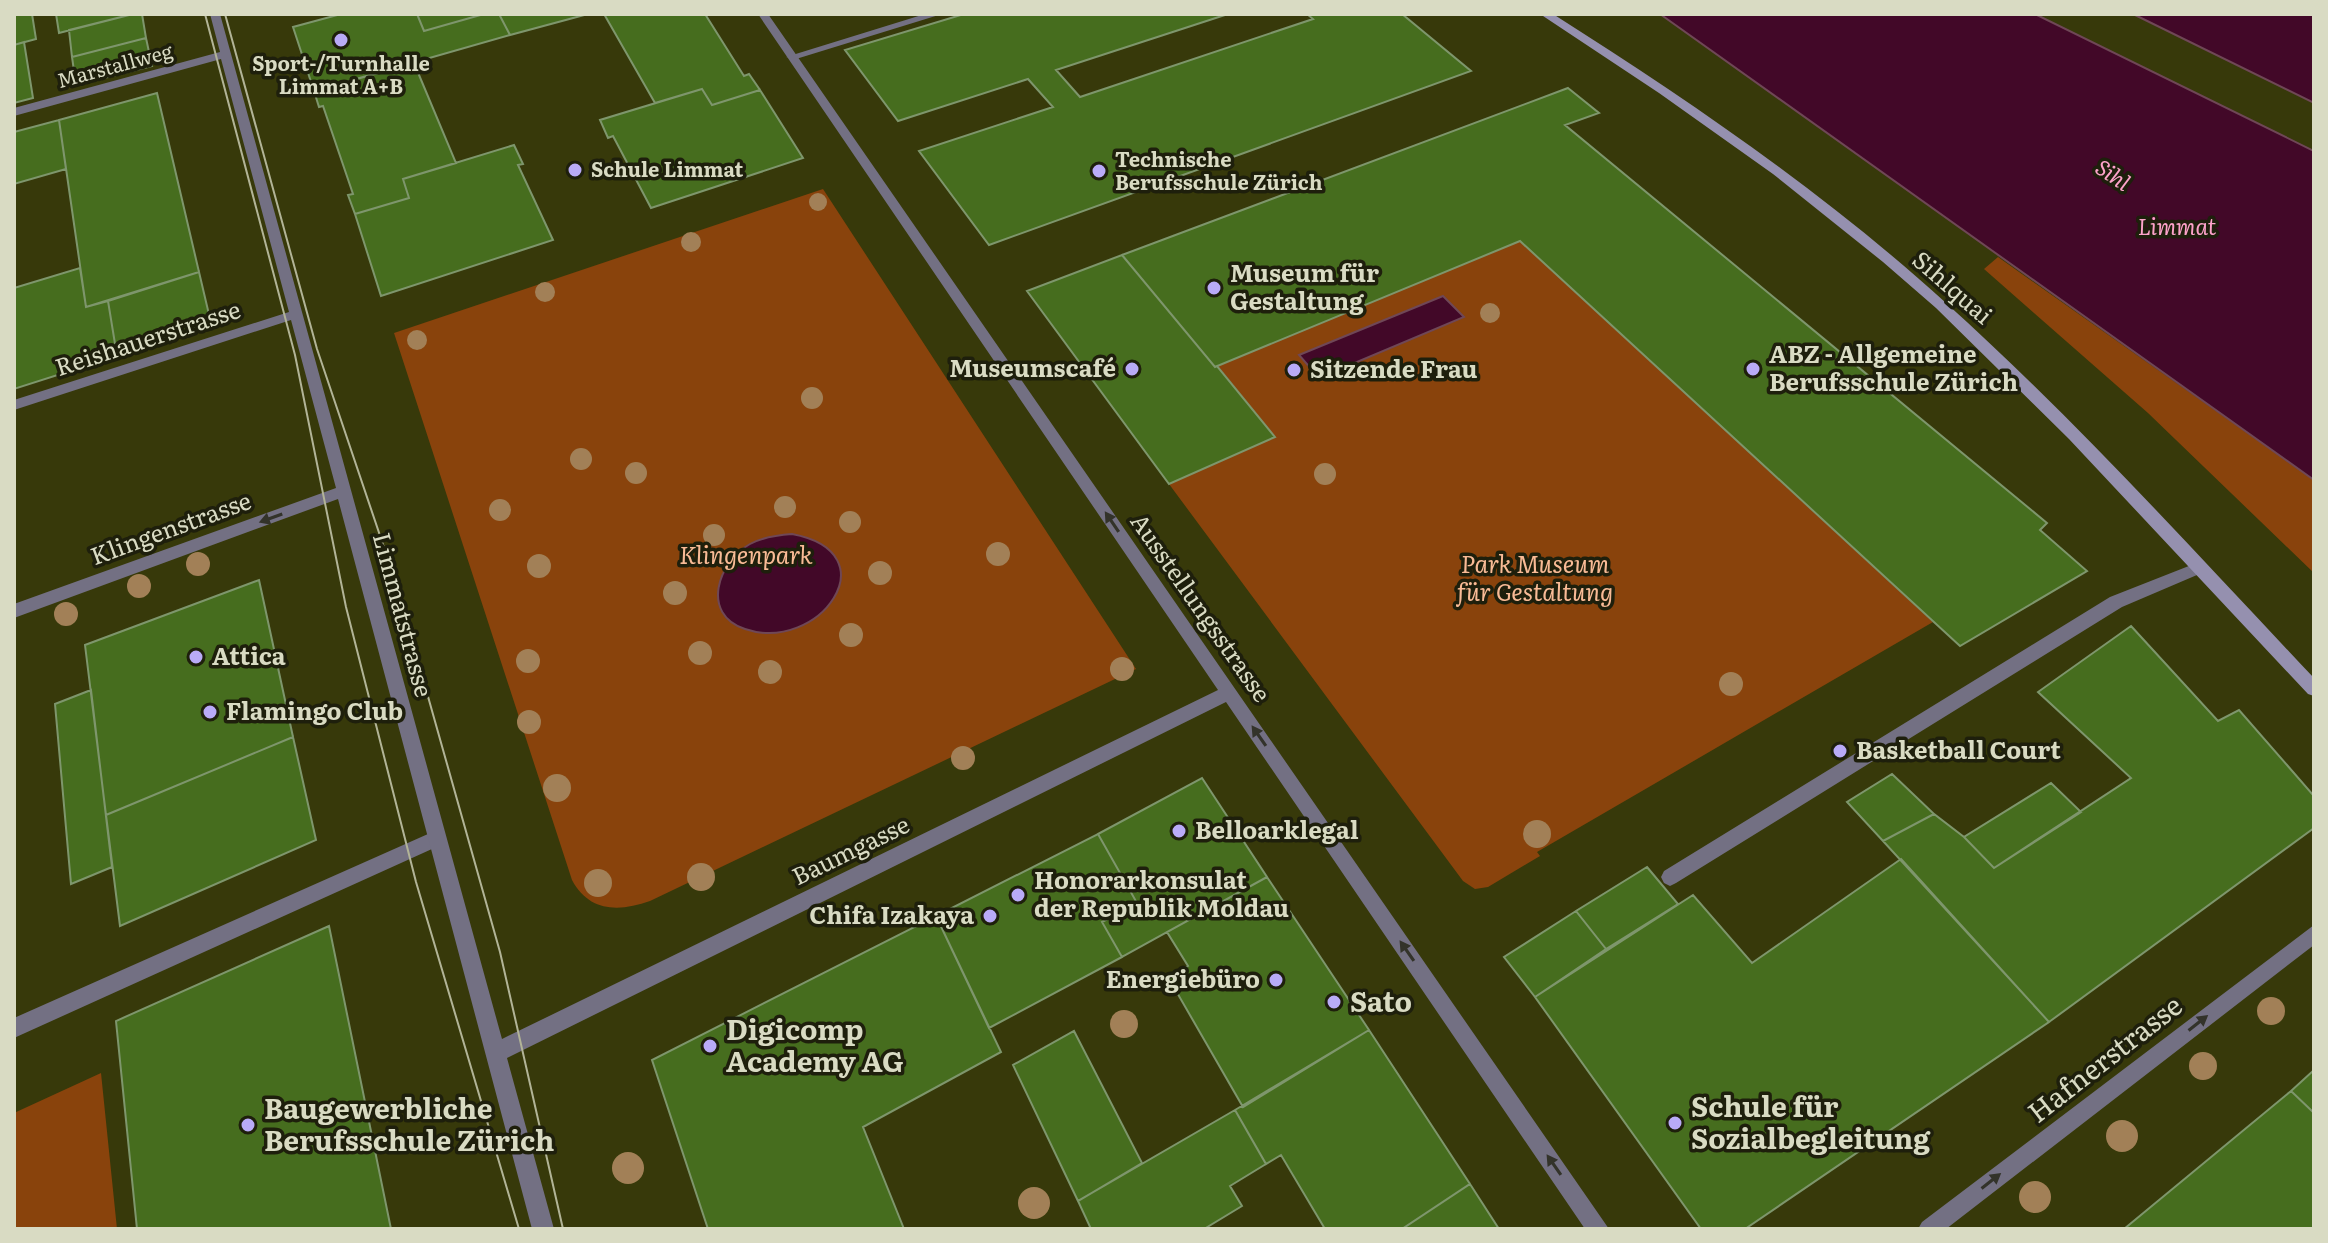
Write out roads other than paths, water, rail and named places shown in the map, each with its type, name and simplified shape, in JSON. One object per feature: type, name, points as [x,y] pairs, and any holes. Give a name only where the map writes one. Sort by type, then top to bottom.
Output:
[{"type":"street","name":"Limmatstrasse","points":[[215,14],[543,1229]]},
{"type":"street","points":[[792,57],[937,14]]},
{"type":"street","name":"Sihlquai","points":[[1545,14],[1746,146],[1866,241],[1992,352],[2314,689]]},
{"type":"street","name":"Ausstellungsstrasse","points":[[769,15],[792,57],[1598,1229]]},
{"type":"street","name":"Marstallweg","points":[[14,112],[226,54]]},
{"type":"street","name":"Reishauerstrasse","points":[[14,405],[296,314]]},
{"type":"street","name":"Klingenstrasse","points":[[14,611],[344,491]]},
{"type":"street","points":[[1670,877],[2116,602],[2199,568]]},
{"type":"street","name":"Baumgasse","points":[[495,1053],[1229,693]]},
{"type":"street","points":[[14,1028],[437,838]]},
{"type":"street","name":"Hafnerstrasse","points":[[1929,1229],[2314,934]]},
{"type":"water","name":"Limmat","points":[[1660,14],[2035,14],[2314,151],[2314,480]]},
{"type":"water","points":[[2133,14],[2314,14],[2314,103]]},
{"type":"water","points":[[1443,296],[1464,317],[1319,378],[1299,355]]},
{"type":"water","points":[[792,534],[822,545],[837,560],[841,579],[834,598],[819,615],[798,627],[772,633],[745,629],[731,622],[722,612],[718,600],[722,575],[729,563],[750,544]]},
{"type":"tram line","points":[[205,14],[295,355],[346,607],[416,882],[519,1229]]},
{"type":"tram line","points":[[225,14],[317,349],[396,583],[500,952],[563,1229]]},
{"type":"place","name":"Sport-/Turnhalle Limmat A+B","points":[[341,40]]},
{"type":"place","name":"Schule Limmat","points":[[575,170]]},
{"type":"place","name":"Technische Berufsschule Zürich","points":[[1099,171]]},
{"type":"place","name":"Museum für Gestaltung","points":[[1214,288]]},
{"type":"place","name":"Museumscafé","points":[[1132,369]]},
{"type":"place","name":"ABZ - Allgemeine Berufsschule Zürich","points":[[1753,369]]},
{"type":"place","name":"Sitzende Frau","points":[[1294,370]]},
{"type":"place","name":"Attica","points":[[196,657]]},
{"type":"place","name":"Flamingo Club","points":[[210,712]]},
{"type":"place","name":"Basketball Court","points":[[1840,751]]},
{"type":"place","name":"Belloarklegal","points":[[1179,831]]},
{"type":"place","name":"Honorarkonsulat der Republik Moldau","points":[[1018,895]]},
{"type":"place","name":"Chifa Izakaya","points":[[990,916]]},
{"type":"place","name":"Energiebüro","points":[[1276,980]]},
{"type":"place","name":"Sato","points":[[1334,1002]]},
{"type":"place","name":"Digicomp Academy AG","points":[[710,1046]]},
{"type":"place","name":"Schule für Sozialbegleitung","points":[[1675,1123]]},
{"type":"place","name":"Baugewerbliche Berufsschule Zürich","points":[[248,1125]]},
{"type":"water label","name":"Sihl","points":[[2113,175]]},
{"type":"park label","name":"Klingenpark","points":[[746,556]]},
{"type":"park label","name":"Park Museum für Gestaltung","points":[[1535,579]]}]
